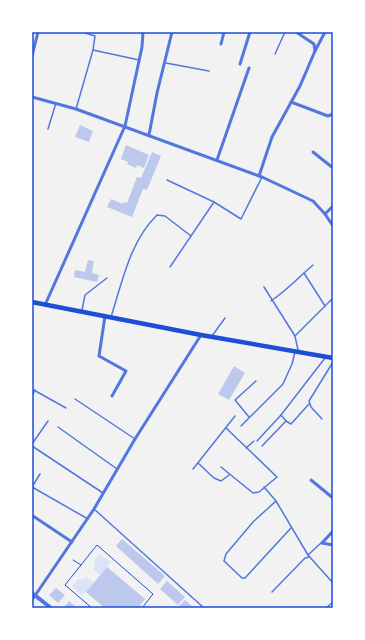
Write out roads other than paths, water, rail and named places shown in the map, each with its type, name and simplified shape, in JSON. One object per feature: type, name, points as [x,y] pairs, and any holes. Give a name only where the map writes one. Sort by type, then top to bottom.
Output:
[{"type":"main road","points":[[32,302],[211,337],[333,358]]},
{"type":"street","points":[[32,56],[38,32]]},
{"type":"street","points":[[45,305],[124,126],[143,32]]},
{"type":"street","points":[[150,135],[164,62],[172,32]]},
{"type":"street","points":[[221,44],[224,32]]},
{"type":"street","points":[[240,64],[250,32]]},
{"type":"street","points":[[296,32],[314,44],[315,51]]},
{"type":"street","points":[[261,176],[272,137],[325,32]]},
{"type":"street","points":[[217,160],[249,68]]},
{"type":"street","points":[[32,97],[76,109],[261,176],[313,201],[325,214],[333,226]]},
{"type":"street","points":[[291,102],[328,116],[333,114]]},
{"type":"street","points":[[313,152],[333,168]]},
{"type":"street","points":[[325,214],[333,206]]},
{"type":"street","points":[[105,316],[98,356],[126,371],[112,396]]},
{"type":"street","points":[[32,600],[34,594],[88,519],[135,439],[201,335]]},
{"type":"street","points":[[311,480],[333,498]]},
{"type":"street","points":[[33,516],[72,542]]},
{"type":"street","points":[[333,531],[322,543],[333,546]]},
{"type":"street","points":[[34,594],[50,608]]},
{"type":"lane","points":[[76,109],[94,50],[95,36],[82,32]]},
{"type":"lane","points":[[275,54],[285,32]]},
{"type":"lane","points":[[94,50],[138,60]]},
{"type":"lane","points":[[164,62],[209,71]]},
{"type":"lane","points":[[48,130],[56,103]]},
{"type":"lane","points":[[167,180],[214,202],[241,219],[261,176]]},
{"type":"lane","points":[[170,267],[214,202]]},
{"type":"lane","points":[[111,317],[132,252],[151,221],[157,215],[164,216],[191,236]]},
{"type":"lane","points":[[271,301],[286,291],[295,280],[313,265]]},
{"type":"lane","points":[[304,273],[325,306]]},
{"type":"lane","points":[[81,312],[85,295],[107,278]]},
{"type":"lane","points":[[241,426],[283,384],[296,352],[295,336],[271,301],[264,287]]},
{"type":"lane","points":[[295,336],[333,298]]},
{"type":"lane","points":[[211,337],[225,318]]},
{"type":"lane","points":[[246,448],[281,416],[326,358]]},
{"type":"lane","points":[[281,416],[291,424],[309,404],[310,399],[333,362]]},
{"type":"lane","points":[[249,417],[235,400],[256,381]]},
{"type":"lane","points":[[32,389],[66,408]]},
{"type":"lane","points":[[32,396],[35,390]]},
{"type":"lane","points":[[75,399],[135,439]]},
{"type":"lane","points":[[309,404],[322,419]]},
{"type":"lane","points":[[193,469],[235,416]]},
{"type":"lane","points":[[48,421],[32,445],[103,493]]},
{"type":"lane","points":[[262,446],[286,421]]},
{"type":"lane","points":[[58,427],[117,469]]},
{"type":"lane","points":[[221,467],[253,494],[259,492],[277,477],[226,428]]},
{"type":"lane","points":[[198,463],[214,478],[221,481],[229,474]]},
{"type":"lane","points":[[40,474],[32,487],[88,519]]},
{"type":"lane","points":[[264,487],[276,501],[309,556],[333,583]]},
{"type":"lane","points":[[276,501],[253,522],[226,554],[224,561],[242,578],[245,578],[291,528]]},
{"type":"lane","points":[[94,509],[204,608]]},
{"type":"lane","points":[[272,592],[322,543]]},
{"type":"lane","points":[[326,608],[333,602]]}]
